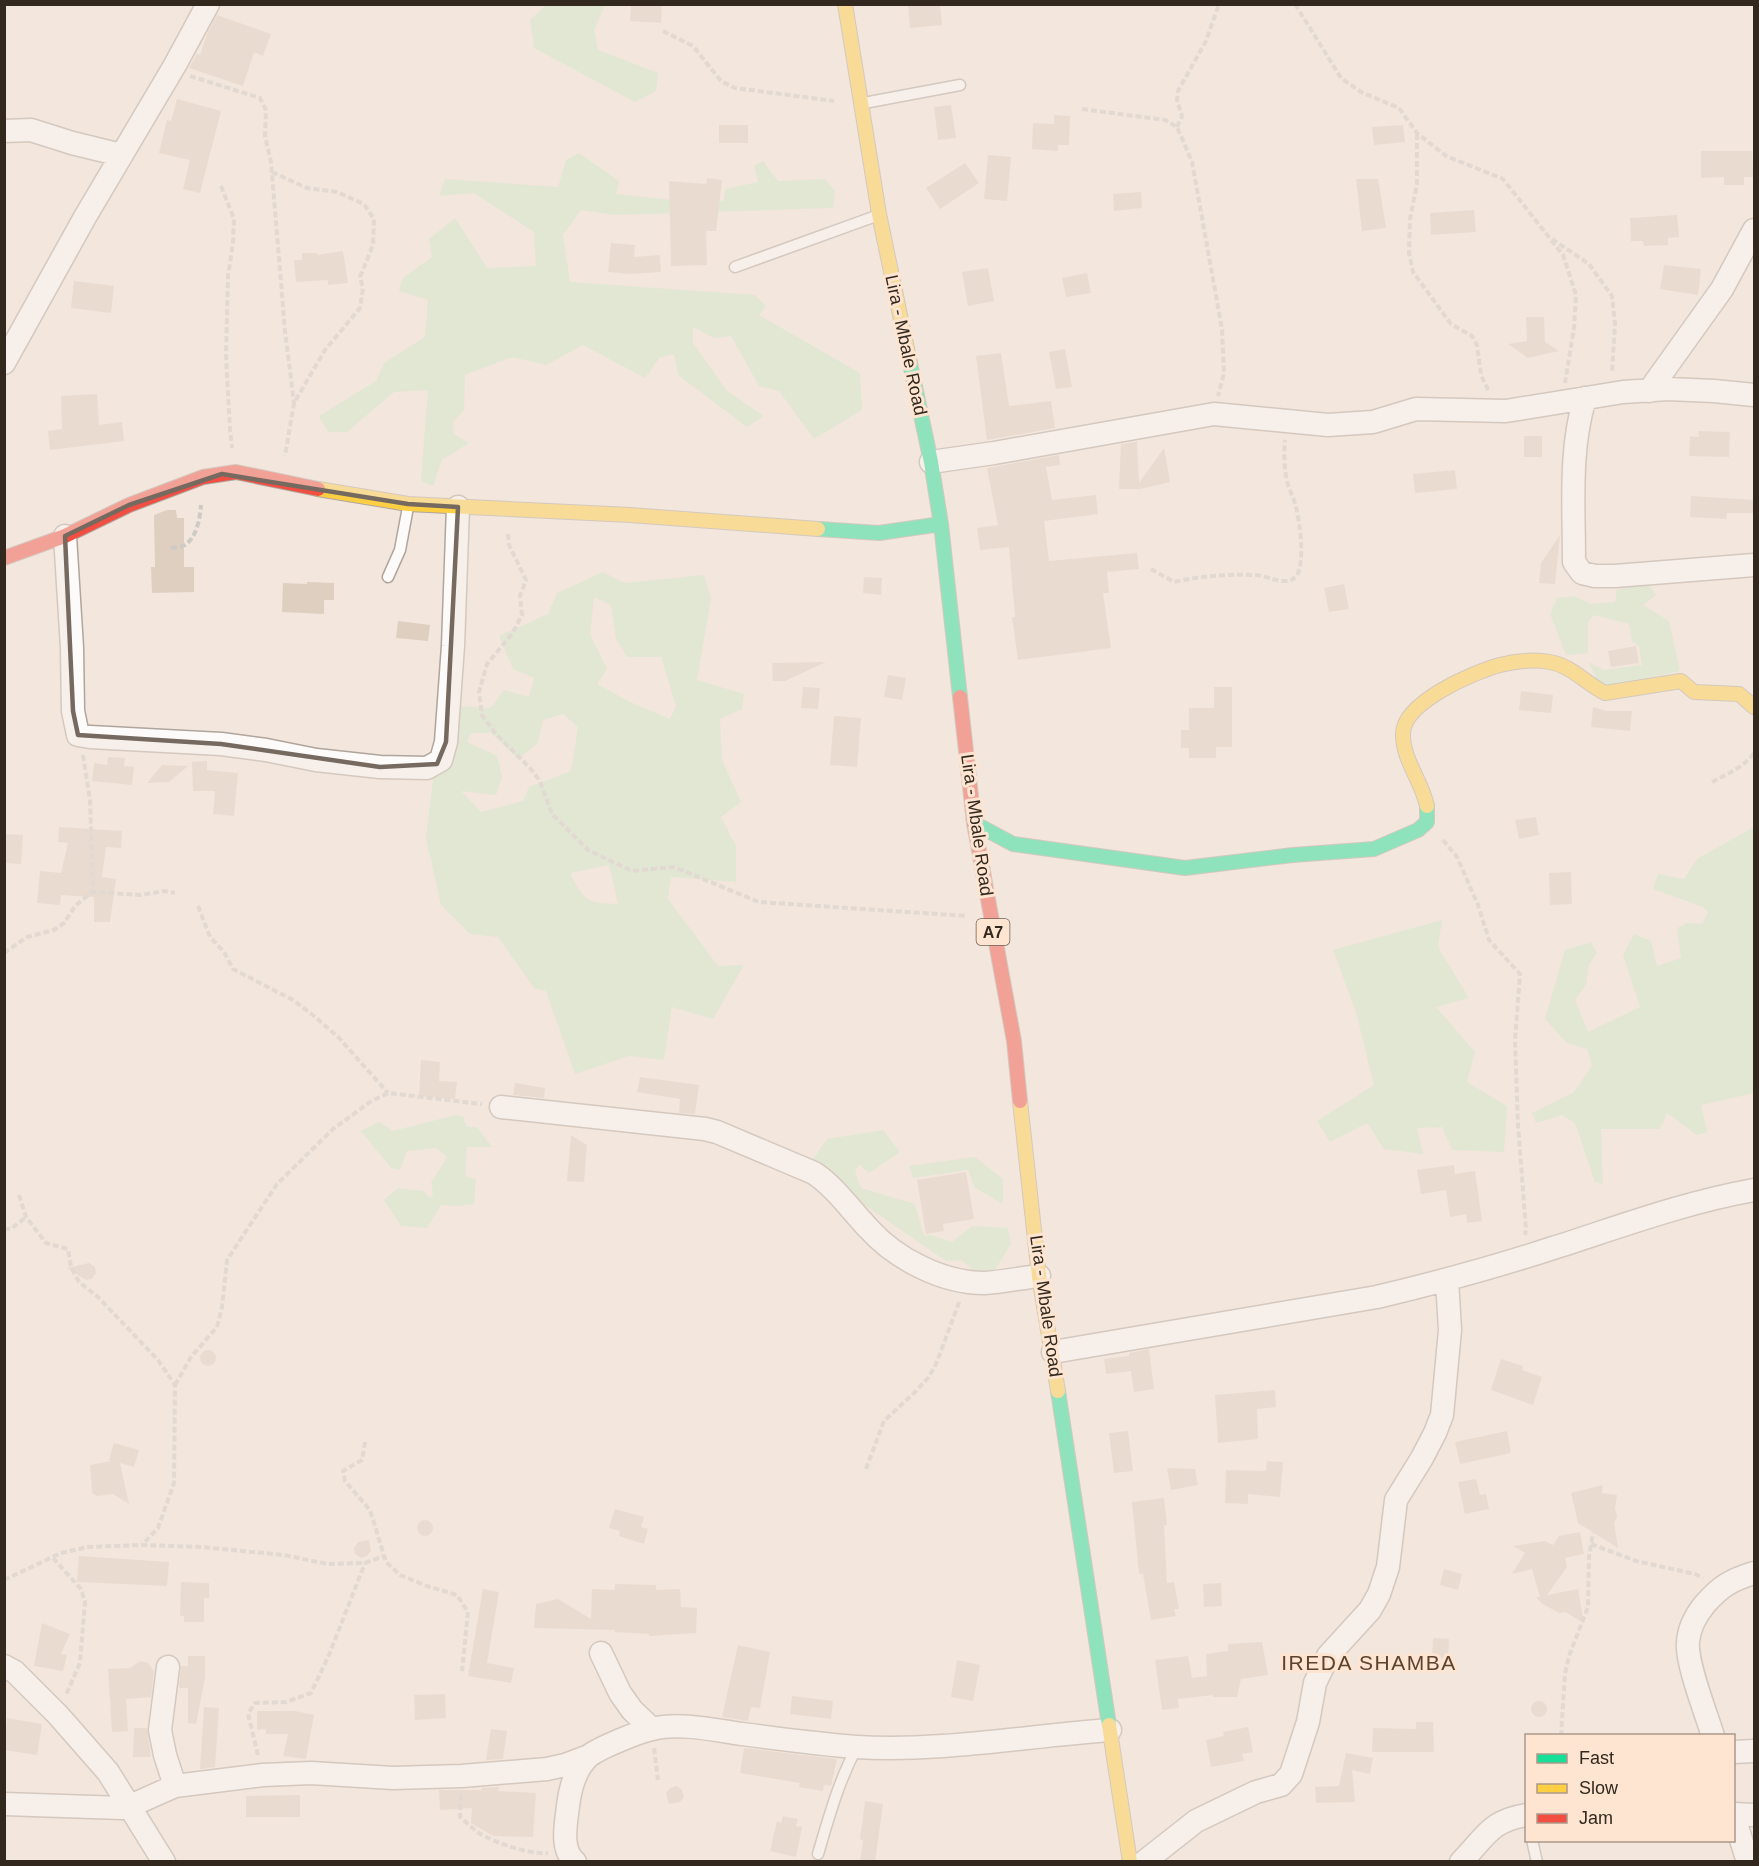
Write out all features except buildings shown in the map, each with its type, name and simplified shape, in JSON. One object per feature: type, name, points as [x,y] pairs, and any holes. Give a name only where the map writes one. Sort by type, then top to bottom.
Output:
[{"type":"street","points":[[4,363],[208,4]]},
{"type":"street","name":"Lira - Mbale Road","points":[[844,4],[879,214],[931,462],[941,524],[974,824],[1014,1041],[1039,1276],[1053,1352],[1130,1862]]},
{"type":"street","points":[[4,131],[31,130],[121,155]]},
{"type":"street","points":[[1649,391],[1722,289],[1755,230]]},
{"type":"street","points":[[931,462],[1214,414],[1252,416],[1328,426],[1373,422],[1416,409],[1506,411],[1610,394],[1668,389],[1755,395]]},
{"type":"street","points":[[1585,398],[1574,462],[1574,562],[1579,571],[1586,575],[1615,576],[1755,564]]},
{"type":"street","points":[[4,558],[65,536],[129,506],[203,477],[236,472],[316,489],[408,504],[630,515],[879,533],[941,524]]},
{"type":"street","points":[[65,536],[72,648],[73,711],[78,735],[221,744],[370,766],[412,769],[433,767],[441,760],[446,742],[453,646],[458,507]]},
{"type":"street","points":[[974,824],[1013,844],[1185,868],[1293,855],[1374,849],[1418,830],[1427,822],[1426,799],[1405,744],[1403,734],[1405,722],[1422,703],[1500,665],[1543,661],[1558,663],[1565,665],[1597,690],[1605,693],[1681,681],[1694,692],[1739,694],[1755,707]]},
{"type":"street","points":[[501,1107],[606,1117],[717,1132],[814,1173],[826,1181],[871,1232],[902,1257],[926,1270],[984,1283],[1039,1276]]},
{"type":"street","points":[[1053,1352],[1377,1297],[1447,1280],[1660,1213],[1755,1190]]},
{"type":"street","points":[[1144,1862],[1196,1821],[1246,1796],[1281,1785],[1291,1774],[1308,1722],[1315,1683],[1328,1656],[1353,1630],[1374,1603],[1388,1567],[1396,1500],[1422,1458],[1442,1414],[1450,1330],[1447,1280]]},
{"type":"street","points":[[1712,1734],[1691,1663],[1688,1644],[1695,1617],[1718,1589],[1738,1578],[1755,1573]]},
{"type":"street","points":[[601,1653],[620,1693],[632,1710],[652,1729]]},
{"type":"street","points":[[4,1666],[15,1672],[58,1715],[108,1772],[164,1862]]},
{"type":"street","points":[[168,1667],[160,1730],[175,1786]]},
{"type":"street","points":[[4,1804],[59,1807],[130,1806],[175,1786],[263,1775],[311,1773],[393,1778],[462,1776],[547,1769],[589,1756],[652,1729],[684,1727],[708,1729],[857,1747],[981,1743],[1110,1730]]},
{"type":"street","points":[[1735,1752],[1755,1751]]},
{"type":"street","points":[[570,1858],[569,1793],[589,1756]]},
{"type":"street","points":[[1461,1862],[1484,1836],[1502,1822],[1508,1818],[1525,1815]]},
{"type":"street","points":[[1735,1815],[1755,1815]]},
{"type":"street","points":[[1735,1818],[1748,1862]]},
{"type":"lane","points":[[861,104],[960,85]]},
{"type":"lane","points":[[735,267],[879,214]]},
{"type":"lane","points":[[388,577],[400,550],[408,504]]},
{"type":"lane","points":[[819,1854],[832,1805],[857,1747]]},
{"type":"lane","points":[[1532,1842],[1537,1862]]},
{"type":"path","points":[[1177,127],[1182,116],[1177,100],[1178,91],[1206,41],[1219,4]]},
{"type":"path","points":[[1295,4],[1341,78],[1361,92],[1399,108],[1417,134],[1446,156],[1503,179],[1563,255],[1576,295],[1574,328],[1562,401]]},
{"type":"path","points":[[663,31],[693,46],[721,81],[735,88],[861,104]]},
{"type":"path","points":[[175,65],[184,73],[260,98],[266,110],[265,136],[272,172],[285,331],[294,403],[285,449],[284,481]]},
{"type":"path","points":[[1082,109],[1165,120],[1177,127],[1192,162],[1222,329],[1224,373],[1214,414]]},
{"type":"path","points":[[1417,134],[1417,184],[1410,219],[1409,253],[1413,272],[1450,324],[1472,336],[1477,345],[1481,375],[1488,391],[1506,411]]},
{"type":"path","points":[[272,172],[307,188],[337,192],[364,204],[374,219],[373,244],[360,277],[363,288],[360,308],[325,350],[294,403]]},
{"type":"path","points":[[221,186],[234,219],[228,276],[226,355],[230,429],[236,472]]},
{"type":"path","points":[[1549,237],[1589,264],[1612,296],[1615,324],[1610,394]]},
{"type":"path","points":[[1151,569],[1174,582],[1198,576],[1227,574],[1257,575],[1275,581],[1288,581],[1295,578],[1299,571],[1300,534],[1296,505],[1287,482],[1284,453],[1287,422]]},
{"type":"path","points":[[171,548],[185,544],[197,528],[203,477]]},
{"type":"path","points":[[506,509],[509,545],[526,580],[520,597],[522,615],[512,634],[487,664],[479,692],[482,715],[495,733],[540,781],[552,814],[588,850],[632,871],[674,867],[759,902],[991,917]]},
{"type":"path","points":[[78,735],[90,800],[93,892]]},
{"type":"path","points":[[1712,782],[1749,760],[1755,753]]},
{"type":"path","points":[[1427,822],[1450,846],[1457,857],[1478,905],[1489,940],[1520,974],[1515,1040],[1518,1125],[1526,1230],[1509,1261]]},
{"type":"path","points":[[4,953],[27,937],[54,930],[64,923],[75,906],[93,892],[141,895],[164,891],[175,893]]},
{"type":"path","points":[[198,906],[210,938],[224,952],[233,969],[293,1000],[314,1016],[339,1038],[388,1093]]},
{"type":"path","points":[[142,1545],[158,1528],[174,1483],[175,1385],[191,1357],[217,1327],[222,1307],[227,1260],[277,1184],[333,1129],[370,1102],[388,1093],[501,1107]]},
{"type":"path","points":[[19,1195],[26,1217],[46,1243],[68,1249],[71,1267],[79,1282],[98,1297],[159,1360],[175,1385]]},
{"type":"path","points":[[4,1229],[12,1229],[26,1217]]},
{"type":"path","points":[[866,1469],[884,1420],[928,1378],[936,1364],[957,1304],[969,1288],[984,1283]]},
{"type":"path","points":[[365,1442],[362,1460],[343,1471],[345,1481],[370,1510],[386,1562],[400,1575],[457,1595],[468,1612],[462,1671]]},
{"type":"path","points":[[1561,1734],[1565,1674],[1588,1607],[1590,1544],[1593,1533]]},
{"type":"path","points":[[1590,1544],[1636,1561],[1695,1574],[1718,1589]]},
{"type":"path","points":[[4,1580],[61,1553],[88,1547],[142,1545],[201,1547],[284,1556],[327,1564],[365,1563],[384,1556]]},
{"type":"path","points":[[53,1558],[81,1589],[85,1602],[80,1663],[58,1715]]},
{"type":"path","points":[[263,1775],[248,1714],[255,1703],[286,1702],[311,1693],[329,1655],[365,1563]]},
{"type":"path","points":[[652,1729],[658,1780]]},
{"type":"path","points":[[462,1776],[460,1817],[480,1834],[516,1848],[570,1858]]},
{"type":"highlighted area","points":[[222,474],[408,504],[458,507],[446,742],[437,764],[380,767],[221,744],[78,735],[73,711],[65,536],[129,505]]},
{"type":"green space","points":[[547,4],[605,5],[594,30],[598,50],[658,73],[656,91],[635,102],[534,48],[530,20]]},
{"type":"green space","points":[[579,153],[619,181],[616,194],[681,201],[699,199],[724,201],[725,189],[758,182],[754,166],[763,161],[778,181],[825,179],[835,191],[833,208],[615,215],[581,210],[563,235],[570,282],[755,295],[766,306],[759,315],[860,373],[862,410],[814,439],[779,391],[759,386],[731,336],[714,338],[693,327],[693,343],[727,391],[764,416],[747,427],[678,375],[674,354],[659,358],[645,378],[583,345],[546,365],[512,357],[465,375],[464,410],[453,422],[454,434],[469,443],[442,460],[433,486],[421,481],[428,390],[394,392],[347,432],[328,432],[319,416],[376,381],[384,363],[425,337],[428,300],[399,291],[403,278],[432,257],[429,239],[455,218],[487,268],[536,266],[534,232],[474,193],[439,196],[445,179],[558,187],[566,160]]},
{"type":"green space","points":[[603,572],[625,583],[704,575],[711,598],[697,680],[744,694],[742,709],[720,719],[722,760],[741,802],[721,817],[736,846],[736,882],[671,877],[668,899],[718,966],[744,965],[713,1019],[672,1007],[664,1060],[629,1056],[575,1074],[546,991],[534,988],[498,937],[470,934],[441,905],[426,838],[442,705],[491,708],[504,690],[529,697],[534,678],[513,669],[499,636],[548,614],[557,593]],"holes":[[[594,597],[611,605],[616,638],[627,657],[661,657],[676,706],[670,719],[632,703],[597,684],[607,669],[590,634]],[[563,714],[578,727],[571,771],[529,787],[523,801],[481,812],[461,791],[496,795],[502,777],[497,756],[467,742],[471,733],[491,733],[518,759],[538,743],[543,720]],[[609,865],[618,904],[599,903],[588,899],[579,890],[570,873]]]},
{"type":"green space","points":[[1647,582],[1656,595],[1643,605],[1669,621],[1680,671],[1602,688],[1588,662],[1604,670],[1642,665],[1639,646],[1632,642],[1629,624],[1594,615],[1588,622],[1588,653],[1566,655],[1550,614],[1557,598],[1574,596],[1591,604],[1615,602],[1617,590]]},
{"type":"green space","points":[[1754,827],[1754,1093],[1701,1105],[1707,1132],[1697,1135],[1667,1113],[1660,1129],[1601,1129],[1603,1184],[1595,1182],[1575,1123],[1562,1115],[1536,1123],[1532,1113],[1574,1092],[1592,1066],[1587,1049],[1567,1043],[1545,1019],[1565,950],[1591,942],[1597,953],[1589,965],[1586,985],[1575,1000],[1588,1032],[1640,1007],[1623,955],[1634,934],[1651,941],[1657,966],[1681,958],[1677,928],[1687,923],[1702,924],[1708,912],[1703,907],[1653,889],[1658,874],[1684,879],[1697,859]]},
{"type":"green space","points":[[1442,920],[1438,947],[1469,998],[1436,1007],[1475,1052],[1467,1082],[1507,1106],[1504,1152],[1452,1150],[1442,1127],[1417,1128],[1423,1154],[1384,1149],[1367,1123],[1330,1142],[1317,1121],[1374,1085],[1356,1012],[1333,950]]},
{"type":"green space","points":[[456,1115],[463,1117],[467,1127],[477,1127],[492,1147],[467,1147],[465,1176],[476,1179],[474,1204],[441,1205],[427,1228],[401,1226],[384,1200],[398,1188],[423,1191],[431,1198],[433,1193],[431,1183],[447,1157],[436,1148],[407,1151],[400,1170],[391,1168],[361,1131],[379,1122],[393,1131]]},
{"type":"green space","points":[[883,1130],[900,1152],[869,1173],[859,1164],[855,1173],[861,1188],[915,1204],[924,1236],[931,1235],[952,1242],[972,1226],[1008,1228],[1011,1244],[993,1273],[980,1275],[961,1260],[946,1261],[843,1190],[812,1160],[827,1139]]},
{"type":"green space","points":[[975,1157],[1003,1179],[1003,1204],[974,1187],[968,1170],[913,1178],[909,1166]]},
{"type":"traffic: fast","points":[[910,363],[931,462],[941,524],[960,697]]},
{"type":"traffic: fast","points":[[818,529],[879,533],[941,524]]},
{"type":"traffic: fast","points":[[974,823],[1013,844],[1185,868],[1293,855],[1374,849],[1418,830],[1427,822],[1427,806]]},
{"type":"traffic: fast","points":[[1058,1391],[1109,1725]]},
{"type":"traffic: slow","points":[[845,4],[879,214],[910,363]]},
{"type":"traffic: slow","points":[[318,489],[408,504],[630,515],[818,529]]},
{"type":"traffic: slow","points":[[1427,806],[1406,752],[1403,733],[1406,721],[1415,710],[1442,690],[1474,674],[1500,665],[1531,661],[1558,664],[1605,693],[1681,681],[1694,692],[1739,694],[1754,707]]},
{"type":"traffic: slow","points":[[1020,1101],[1039,1276],[1058,1391]]},
{"type":"traffic: slow","points":[[1109,1725],[1130,1862]]},
{"type":"traffic: jam","points":[[4,558],[65,536],[129,505],[203,477],[236,472],[318,489]]},
{"type":"traffic: jam","points":[[960,697],[974,823],[1014,1041],[1020,1101]]},
{"type":"district","name":"IREDA SHAMBA","points":[[1369,1662]]}]
